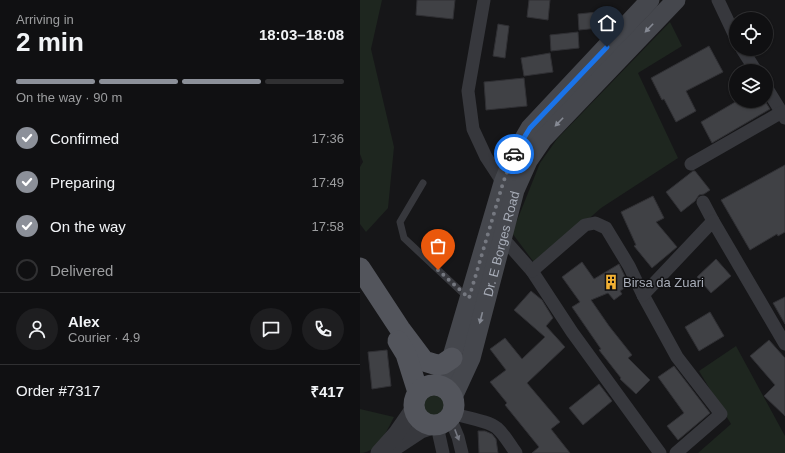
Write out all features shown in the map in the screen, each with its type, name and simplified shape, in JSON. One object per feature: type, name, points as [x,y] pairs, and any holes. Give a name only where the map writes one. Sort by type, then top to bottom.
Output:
[{"type":"main road","name":"Dr. E Borges Road","points":[[446,411],[471,358],[502,237],[515,154],[530,128],[650,0]]},
{"type":"main road","name":"Dr. E Borges Road","points":[[446,411],[452,358],[469,298],[509,186],[543,138],[676,0]]},
{"type":"main road","points":[[360,268],[400,329],[424,361],[446,411]]},
{"type":"main road","points":[[360,283],[406,354],[419,419],[430,425],[446,411]]},
{"type":"main road","points":[[424,361],[437,365],[443,364],[452,358]]},
{"type":"main road","points":[[416,400],[427,386],[438,385],[446,411]]},
{"type":"street","points":[[484,0],[468,91],[473,130],[486,157],[509,186]]},
{"type":"street","points":[[718,0],[729,23]]},
{"type":"street","points":[[691,164],[783,115],[773,99]]},
{"type":"street","points":[[703,202],[785,344]]},
{"type":"street","points":[[643,295],[713,221]]},
{"type":"street","points":[[532,271],[585,225],[595,222],[606,228],[629,266],[677,357],[721,414],[676,453]]},
{"type":"street","points":[[502,237],[532,271],[572,332],[660,453]]},
{"type":"street","points":[[379,453],[396,434],[416,400]]},
{"type":"street","points":[[387,453],[446,411]]},
{"type":"street","points":[[444,453],[439,434],[446,411]]},
{"type":"street","points":[[446,411],[458,437],[462,453]]},
{"type":"street","points":[[446,411],[489,423],[496,427],[516,453]]},
{"type":"lane","points":[[423,183],[400,222],[404,238],[469,298]]},
{"type":"shaded area","points":[[360,0],[382,0],[371,49],[394,147],[388,208],[366,232],[360,224],[360,167],[363,162],[360,154]]},
{"type":"shaded area","points":[[670,22],[682,46],[638,73],[678,158],[601,208],[536,265],[512,233],[540,163],[557,139]]},
{"type":"shaded area","points":[[736,346],[785,436],[785,453],[698,453],[731,424],[699,371]]},
{"type":"shaded area","points":[[433,391],[442,395],[446,404],[442,413],[433,417],[424,413],[420,404],[424,395]]},
{"type":"shaded area","points":[[360,409],[394,417],[377,445],[366,452],[360,453]]},
{"type":"building","points":[[417,0],[455,0],[453,19],[416,15]]},
{"type":"building","points":[[529,0],[550,0],[548,20],[527,17]]},
{"type":"building","points":[[607,11],[609,27],[579,30],[578,14]]},
{"type":"building","points":[[498,24],[509,26],[505,58],[493,56]]},
{"type":"building","points":[[578,32],[579,48],[551,51],[550,35]]},
{"type":"building","points":[[709,46],[723,72],[686,91],[696,111],[676,122],[664,99],[662,100],[651,78]]},
{"type":"building","points":[[550,53],[553,72],[524,76],[521,58]]},
{"type":"building","points":[[524,78],[527,106],[486,110],[484,82]]},
{"type":"building","points":[[729,106],[729,108],[770,109],[712,143],[701,122]]},
{"type":"building","points":[[785,165],[785,232],[778,236],[777,234],[750,250],[721,200]]},
{"type":"building","points":[[695,171],[710,190],[699,195],[695,201],[681,212],[666,192]]},
{"type":"building","points":[[653,196],[664,218],[656,222],[677,247],[652,268],[634,246],[636,245],[621,212]]},
{"type":"building","points":[[716,259],[731,276],[711,293],[697,277]]},
{"type":"building","points":[[582,262],[594,279],[619,264],[629,285],[620,291],[622,294],[614,300],[608,293],[591,300],[632,355],[628,358],[650,380],[636,394],[620,379],[621,378],[599,350],[601,349],[572,307],[580,302],[562,277]]},
{"type":"building","points":[[531,291],[542,300],[553,318],[546,326],[565,347],[527,383],[560,422],[551,429],[570,453],[532,453],[539,447],[505,405],[507,403],[490,382],[506,370],[490,349],[505,338],[522,359],[545,337],[514,310]]},
{"type":"building","points":[[785,297],[785,324],[773,303]]},
{"type":"building","points":[[710,312],[724,336],[699,351],[685,327]]},
{"type":"building","points":[[769,340],[785,358],[785,416],[764,396],[775,385],[750,356]]},
{"type":"building","points":[[387,350],[391,386],[372,389],[368,352]]},
{"type":"building","points":[[674,366],[710,413],[678,440],[667,426],[684,413],[658,377]]},
{"type":"building","points":[[599,384],[612,401],[583,425],[569,408]]},
{"type":"building","points":[[478,431],[485,431],[492,434],[496,439],[498,453],[479,453]]},
{"type":"way so far","points":[[438,270],[469,298],[503,183],[514,154]]},
{"type":"place","name":"Birsa da Zuari","points":[[611,282]]},
{"type":"route","points":[[514,154],[530,128],[607,47]]}]
